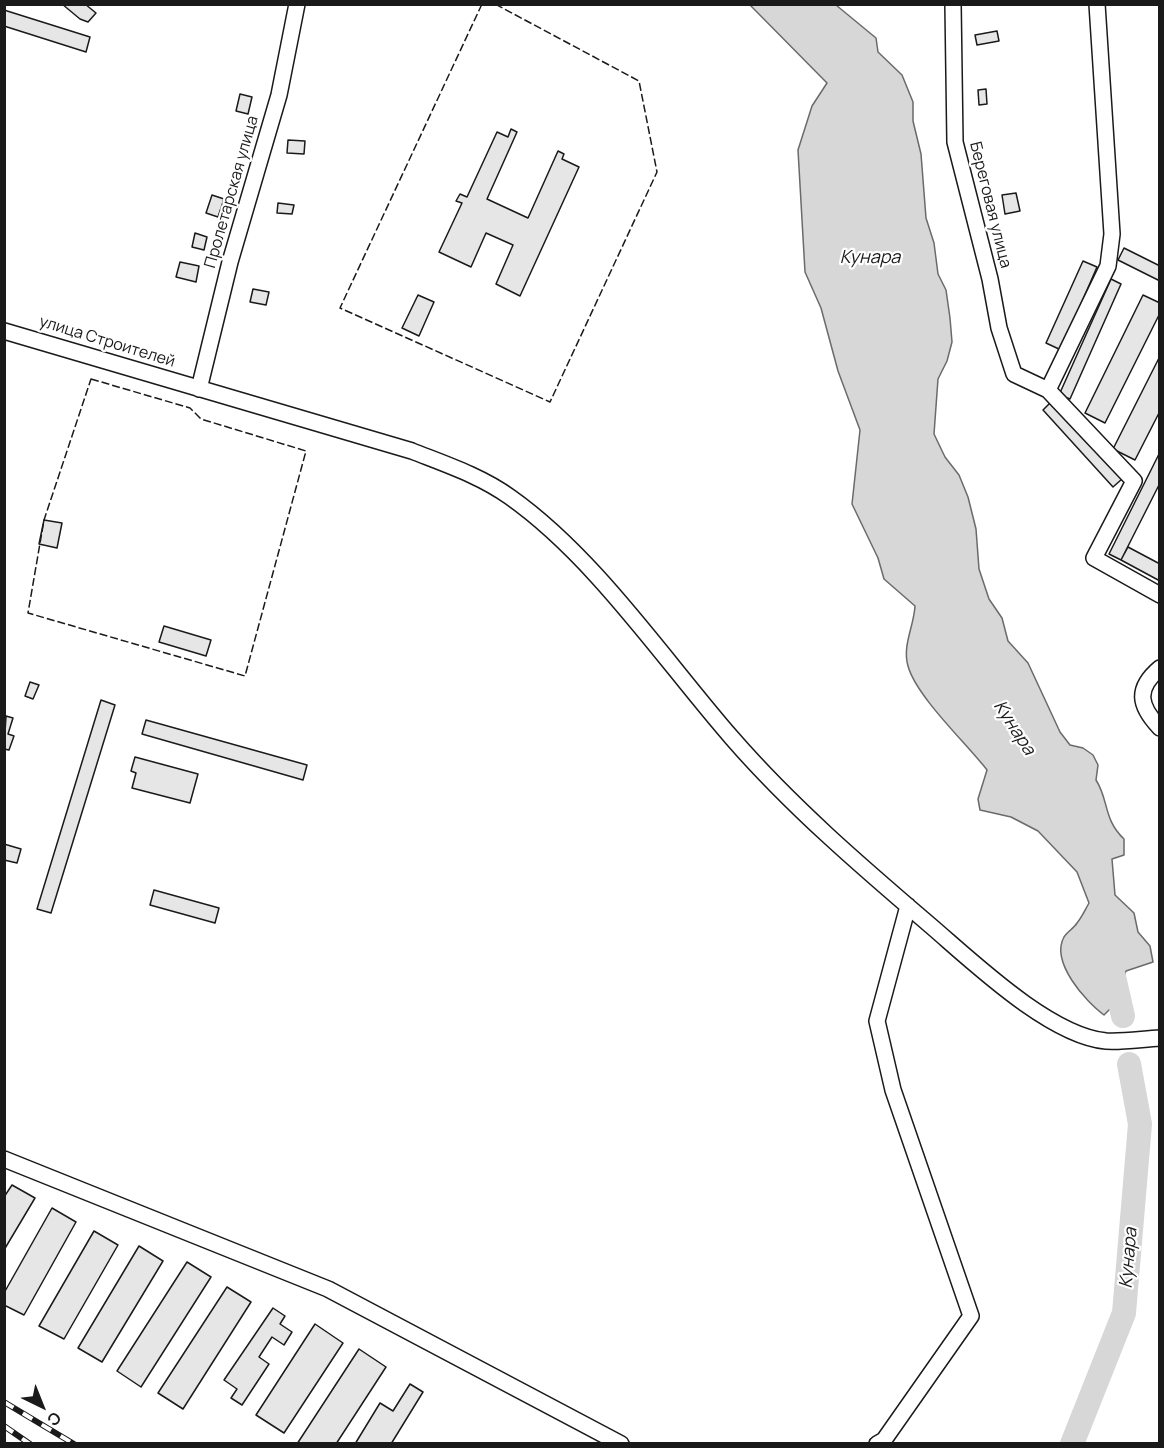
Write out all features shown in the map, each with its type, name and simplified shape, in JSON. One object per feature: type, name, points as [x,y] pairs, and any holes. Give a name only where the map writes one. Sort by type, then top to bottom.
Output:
[{"type":"street","name":"Пролетарская улица","points":[[199,389],[230,262],[279,95],[297,4]]},
{"type":"street","name":"Береговая улица","points":[[953,4],[955,142],[990,279],[999,328],[1014,374],[1048,390]]},
{"type":"street","points":[[1097,4],[1112,234],[1108,266],[1048,390],[1134,481],[1094,558],[1160,595]]},
{"type":"street","name":"улица Строителей","points":[[4,331],[412,451],[456,468],[509,496],[543,525],[620,603],[733,740],[852,859],[908,906],[1029,1005],[1069,1029],[1104,1041],[1160,1038]]},
{"type":"street","points":[[1160,668],[1146,681],[1142,693],[1144,708],[1160,728]]},
{"type":"street","points":[[877,1443],[884,1440],[971,1316],[893,1090],[877,1021],[908,906]]},
{"type":"street","points":[[4,1159],[328,1289],[621,1443]]},
{"type":"water","name":"Кунара","points":[[750,5],[836,5],[876,38],[878,52],[902,75],[913,102],[913,121],[921,154],[926,218],[934,243],[938,274],[946,290],[952,342],[947,361],[938,379],[934,434],[945,457],[959,475],[968,497],[976,529],[979,569],[989,599],[1002,618],[1008,641],[1028,663],[1060,732],[1070,745],[1083,748],[1093,755],[1098,765],[1096,780],[1109,817],[1117,832],[1124,839],[1124,855],[1112,859],[1115,895],[1134,913],[1138,932],[1150,946],[1153,962],[1126,971],[1121,983],[1121,998],[1104,1015],[1080,991],[1062,958],[1061,947],[1064,937],[1079,921],[1089,903],[1077,872],[1038,831],[1011,817],[980,810],[978,799],[987,770],[931,705],[908,666],[906,651],[915,606],[884,579],[878,558],[852,504],[860,430],[838,371],[821,308],[805,272],[798,150],[812,106],[827,83]]},
{"type":"building","points":[[62,4],[85,4],[96,13],[88,22],[80,19]]},
{"type":"building","points":[[4,10],[90,37],[86,52],[4,26]]},
{"type":"building","points":[[997,31],[999,41],[977,45],[975,35]]},
{"type":"building","points":[[986,89],[987,104],[979,105],[978,90]]},
{"type":"building","points":[[240,94],[252,97],[248,114],[236,111]]},
{"type":"building","points":[[511,129],[517,132],[487,199],[528,218],[558,151],[564,154],[562,159],[579,167],[520,296],[496,284],[513,245],[486,233],[471,267],[439,252],[462,203],[456,201],[460,194],[467,197],[497,132],[508,137]]},
{"type":"building","points":[[288,140],[305,141],[304,154],[287,153]]},
{"type":"building","points":[[1016,193],[1020,211],[1005,214],[1002,195]]},
{"type":"building","points":[[212,195],[224,199],[218,217],[206,213]]},
{"type":"building","points":[[278,203],[294,205],[292,214],[277,213]]},
{"type":"building","points":[[195,233],[207,237],[204,250],[192,247]]},
{"type":"building","points":[[1124,248],[1160,266],[1160,281],[1118,260]]},
{"type":"building","points":[[1083,261],[1097,267],[1061,350],[1046,343]]},
{"type":"building","points":[[180,262],[199,266],[196,282],[176,277]]},
{"type":"building","points":[[1111,279],[1121,284],[1070,399],[1059,395]]},
{"type":"building","points":[[253,289],[269,292],[266,305],[250,302]]},
{"type":"building","points":[[418,295],[434,302],[419,336],[402,328]]},
{"type":"building","points":[[1143,295],[1160,303],[1160,313],[1105,423],[1085,413]]},
{"type":"building","points":[[1160,356],[1160,411],[1135,460],[1113,449]]},
{"type":"building","points":[[1052,401],[1122,479],[1113,487],[1043,410]]},
{"type":"building","points":[[1160,452],[1160,483],[1121,560],[1109,554]]},
{"type":"building","points":[[44,520],[62,523],[57,548],[39,544]]},
{"type":"building","points":[[1128,547],[1160,564],[1160,581],[1121,560]]},
{"type":"building","points":[[164,626],[211,640],[206,656],[159,642]]},
{"type":"building","points":[[30,682],[39,685],[33,699],[25,696]]},
{"type":"building","points":[[101,700],[115,705],[51,913],[37,909]]},
{"type":"building","points":[[6,716],[13,718],[8,734],[14,736],[9,750],[4,749]]},
{"type":"building","points":[[146,720],[307,765],[303,780],[142,734]]},
{"type":"building","points":[[135,757],[198,774],[190,803],[132,788],[136,773],[131,771]]},
{"type":"building","points":[[4,844],[21,849],[17,863],[4,860]]},
{"type":"building","points":[[154,890],[219,908],[215,923],[150,905]]},
{"type":"building","points":[[12,1185],[35,1198],[4,1250],[4,1197]]},
{"type":"building","points":[[52,1208],[76,1222],[24,1315],[4,1305],[4,1293]]},
{"type":"building","points":[[94,1231],[118,1245],[64,1339],[39,1326]]},
{"type":"building","points":[[139,1246],[163,1261],[102,1362],[78,1348]]},
{"type":"building","points":[[187,1262],[211,1277],[141,1387],[117,1371]]},
{"type":"building","points":[[227,1287],[251,1302],[183,1409],[158,1393]]},
{"type":"building","points":[[273,1308],[285,1316],[280,1324],[292,1332],[284,1345],[272,1337],[259,1357],[269,1364],[242,1405],[231,1398],[237,1389],[224,1380]]},
{"type":"building","points":[[315,1324],[343,1343],[284,1433],[256,1415]]},
{"type":"building","points":[[359,1349],[386,1367],[336,1444],[297,1444]]},
{"type":"building","points":[[410,1384],[423,1392],[391,1444],[355,1444],[380,1403],[393,1411]]},
{"type":"waterway","name":"Кунара","points":[[1112,968],[1123,1016]]},
{"type":"waterway","name":"Кунара","points":[[1072,1444],[1124,1313],[1140,1124],[1129,1064]]},
{"type":"railway","points":[[4,1402],[74,1444]]},
{"type":"railway","points":[[4,1426],[30,1444]]},
{"type":"fence","points":[[482,4],[340,308],[550,402],[657,172],[639,81],[495,4]]},
{"type":"fence","points":[[91,379],[190,408],[201,419],[306,451],[245,676],[28,613],[44,520],[91,379]]}]
